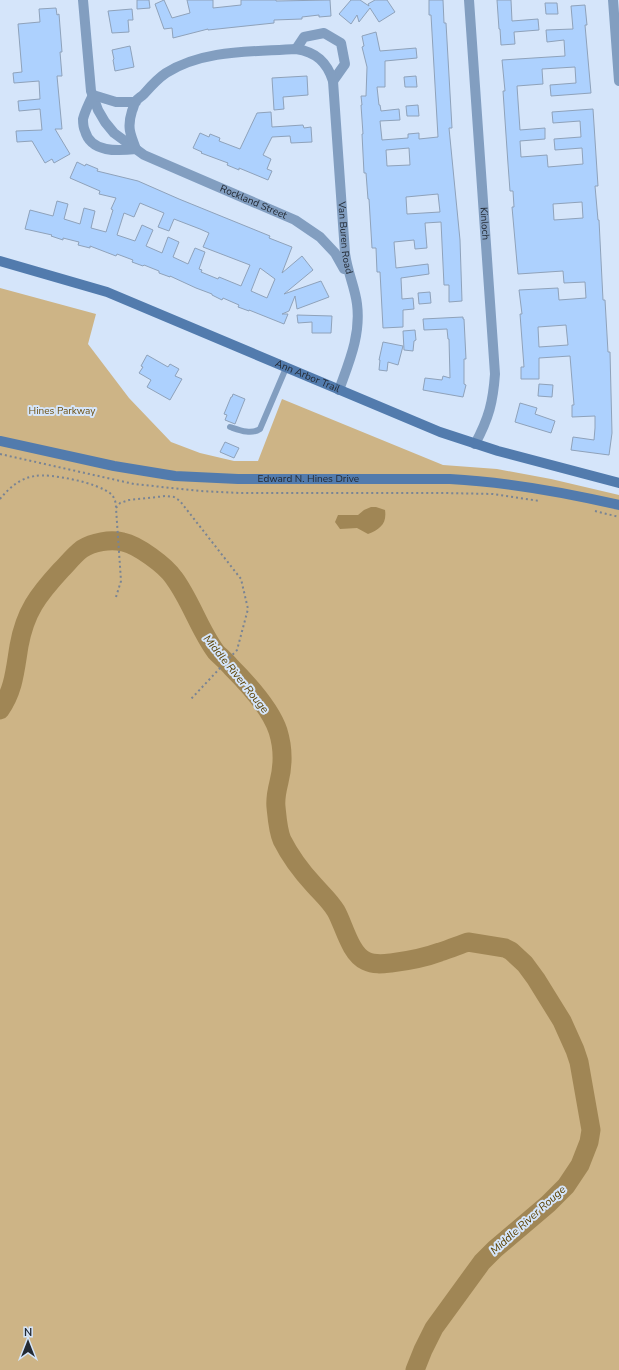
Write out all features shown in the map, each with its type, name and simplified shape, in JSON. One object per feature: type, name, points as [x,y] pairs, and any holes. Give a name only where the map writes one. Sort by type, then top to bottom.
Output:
[{"type":"street","name":"Rockland Street","points":[[82,0],[89,79],[98,110],[114,133],[144,155],[295,220],[320,237],[335,253],[350,280]]},
{"type":"street","name":"Kinloch","points":[[469,0],[495,374],[494,390],[490,410],[486,423],[475,444]]},
{"type":"street","points":[[613,0],[619,81]]},
{"type":"street","points":[[296,49],[304,37],[324,33],[342,43],[344,64],[333,81]]},
{"type":"street","name":"Van Buren Road","points":[[136,102],[153,84],[176,67],[191,61],[219,54],[296,49],[305,50],[313,54],[320,58],[326,65],[333,81],[344,253],[346,267],[357,304],[357,333],[354,350],[339,390]]},
{"type":"street","points":[[93,95],[116,102],[136,102],[130,119],[129,128],[130,135],[136,149],[122,150],[98,147],[90,142],[86,137],[83,126],[83,118],[93,95]]},
{"type":"street","name":"Ann Arbor Trail","points":[[0,261],[108,292],[440,432],[498,451],[619,483]]},
{"type":"street","name":"Edward N. Hines Drive","points":[[0,441],[114,466],[174,476],[238,479],[472,480],[565,493],[619,505]]},
{"type":"lane","points":[[230,427],[242,431],[256,432],[260,429],[286,368]]},
{"type":"path","points":[[0,499],[7,490],[20,481],[34,476],[46,475],[65,478],[95,486],[110,493],[115,499],[120,555],[121,581],[116,597]]},
{"type":"path","points":[[116,508],[120,503],[129,500],[166,496],[174,497],[180,501],[241,579],[248,609],[237,650],[191,699]]},
{"type":"green space","name":"Hines Parkway","points":[[0,288],[96,314],[88,344],[129,398],[171,442],[200,453],[234,461],[258,461],[282,399],[443,465],[497,469],[551,479],[619,495],[619,1370],[0,1370]]},
{"type":"shaded area","points":[[371,507],[385,510],[385,519],[379,528],[368,534],[357,528],[340,529],[335,522],[338,515],[358,515]]},
{"type":"building","points":[[137,0],[149,0],[150,8],[137,9]]},
{"type":"building","points":[[164,0],[172,18],[190,13],[187,0],[213,0],[213,8],[241,5],[241,0],[330,0],[331,16],[319,17],[319,15],[302,17],[302,19],[274,20],[274,23],[208,29],[173,38],[172,28],[164,29],[155,4]]},
{"type":"building","points":[[351,0],[360,0],[369,6],[368,4],[375,0],[387,0],[395,12],[379,22],[370,8],[359,22],[357,15],[351,24],[339,14]]},
{"type":"building","points":[[429,0],[443,0],[444,23],[446,23],[452,128],[449,128],[460,240],[462,301],[449,302],[449,285],[444,285],[441,222],[425,223],[427,248],[415,249],[414,240],[394,242],[396,268],[428,264],[429,274],[401,278],[402,299],[413,298],[414,309],[403,310],[403,327],[383,328],[380,272],[377,272],[376,248],[372,248],[369,199],[366,173],[364,173],[361,96],[366,96],[367,67],[362,47],[364,46],[362,36],[376,32],[380,51],[416,48],[417,58],[385,61],[385,87],[377,87],[379,105],[381,111],[399,109],[400,120],[380,121],[382,140],[408,138],[408,134],[419,133],[419,139],[438,137],[431,15],[429,15]],"holes":[[[409,148],[410,165],[387,166],[386,150]],[[438,194],[440,212],[407,214],[406,197]]]},
{"type":"building","points":[[497,0],[511,0],[512,21],[538,19],[539,30],[514,32],[515,44],[501,45]]},
{"type":"building","points":[[545,3],[557,3],[558,14],[546,14]]},
{"type":"building","points":[[585,5],[587,25],[585,25],[591,93],[551,96],[550,85],[576,83],[575,67],[542,69],[543,84],[517,86],[520,130],[545,128],[545,139],[520,141],[521,157],[547,155],[548,167],[583,164],[582,148],[555,150],[554,139],[581,137],[580,121],[553,123],[552,112],[593,109],[598,186],[595,186],[599,220],[603,300],[605,300],[608,352],[610,352],[612,433],[609,455],[571,450],[573,437],[594,440],[595,416],[572,417],[572,405],[574,405],[570,356],[539,358],[539,379],[521,379],[521,367],[524,367],[520,314],[522,314],[519,290],[558,288],[559,300],[586,298],[585,282],[564,283],[563,271],[518,274],[512,207],[514,207],[513,191],[510,191],[502,60],[565,56],[564,40],[547,42],[546,30],[573,29],[571,6]],"holes":[[[582,202],[583,218],[554,220],[553,204]],[[566,325],[568,345],[539,347],[538,327]]]},
{"type":"building","points":[[56,8],[57,15],[59,14],[62,52],[60,52],[62,76],[57,76],[62,129],[55,129],[70,154],[54,163],[52,159],[45,163],[32,141],[17,142],[16,131],[42,130],[40,109],[19,111],[18,101],[40,99],[39,81],[14,83],[13,73],[22,72],[18,24],[40,22],[39,9]]},
{"type":"building","points":[[132,9],[133,20],[128,20],[129,32],[112,33],[108,11]]},
{"type":"building","points":[[130,46],[134,67],[115,71],[112,50]]},
{"type":"building","points":[[307,76],[308,95],[283,97],[284,109],[274,110],[272,78]]},
{"type":"building","points":[[416,76],[417,87],[405,87],[404,77]]},
{"type":"building","points":[[418,105],[419,116],[407,116],[406,106]]},
{"type":"building","points":[[271,112],[272,127],[303,125],[304,128],[311,127],[312,142],[291,143],[290,136],[272,137],[263,155],[271,159],[267,169],[272,171],[268,180],[239,168],[239,170],[227,165],[228,163],[201,153],[202,152],[193,148],[200,133],[209,137],[210,134],[220,138],[219,141],[240,149],[257,113]]},
{"type":"building","points":[[77,162],[85,166],[86,164],[98,169],[97,171],[138,181],[270,236],[269,238],[292,247],[282,273],[302,256],[313,270],[284,294],[321,281],[329,297],[297,309],[295,296],[289,311],[282,314],[288,314],[284,324],[238,307],[239,305],[223,298],[222,300],[212,294],[170,276],[159,273],[159,271],[144,265],[143,266],[132,262],[133,260],[117,254],[116,256],[90,246],[90,248],[78,245],[79,242],[63,238],[63,240],[51,236],[52,235],[25,229],[30,210],[53,216],[57,201],[68,204],[64,219],[80,224],[84,208],[95,211],[91,228],[106,232],[113,210],[111,209],[116,198],[99,194],[100,191],[70,178]],"holes":[[[140,203],[164,213],[158,227],[169,231],[174,219],[200,229],[209,233],[203,247],[250,265],[241,286],[219,277],[218,279],[201,272],[202,270],[199,269],[205,252],[195,248],[188,264],[173,257],[179,242],[168,237],[162,253],[146,246],[153,230],[142,225],[135,241],[117,235],[124,213],[134,217]],[[260,268],[275,279],[267,298],[251,291]]]},
{"type":"building","points":[[430,292],[431,303],[419,304],[418,293]]},
{"type":"building","points":[[297,315],[332,316],[331,333],[312,333],[312,322],[298,323]]},
{"type":"building","points":[[463,317],[466,359],[464,359],[464,384],[466,385],[463,397],[423,390],[425,378],[442,380],[443,376],[450,378],[449,339],[447,329],[424,330],[423,319]]},
{"type":"building","points":[[415,330],[416,340],[414,341],[413,351],[404,350],[403,331]]},
{"type":"building","points":[[383,342],[403,346],[398,365],[388,362],[387,371],[379,370],[379,360]]},
{"type":"building","points":[[147,355],[168,367],[170,364],[179,369],[175,376],[182,379],[170,400],[147,387],[151,380],[139,373],[143,367],[141,366]]},
{"type":"building","points":[[539,384],[553,385],[552,397],[538,396]]},
{"type":"building","points":[[233,394],[245,399],[235,424],[225,420],[227,415],[224,414]]},
{"type":"building","points":[[520,403],[537,408],[535,414],[555,421],[551,433],[515,422]]},
{"type":"building","points":[[225,442],[239,448],[234,458],[220,452]]},
{"type":"waterway","name":"Middle River Rouge","points":[[0,710],[11,687],[25,623],[39,596],[53,579],[82,549],[96,543],[113,541],[123,542],[136,547],[158,562],[174,578],[216,652],[251,689],[275,723],[280,737],[282,750],[281,770],[276,800],[278,824],[282,840],[301,869],[334,907],[348,939],[360,957],[375,964],[384,964],[428,956],[468,942],[505,948],[511,951],[525,964],[536,979],[562,1021],[579,1062],[591,1130],[589,1142],[580,1165],[566,1186],[548,1204],[482,1262],[434,1328],[415,1370]]}]
